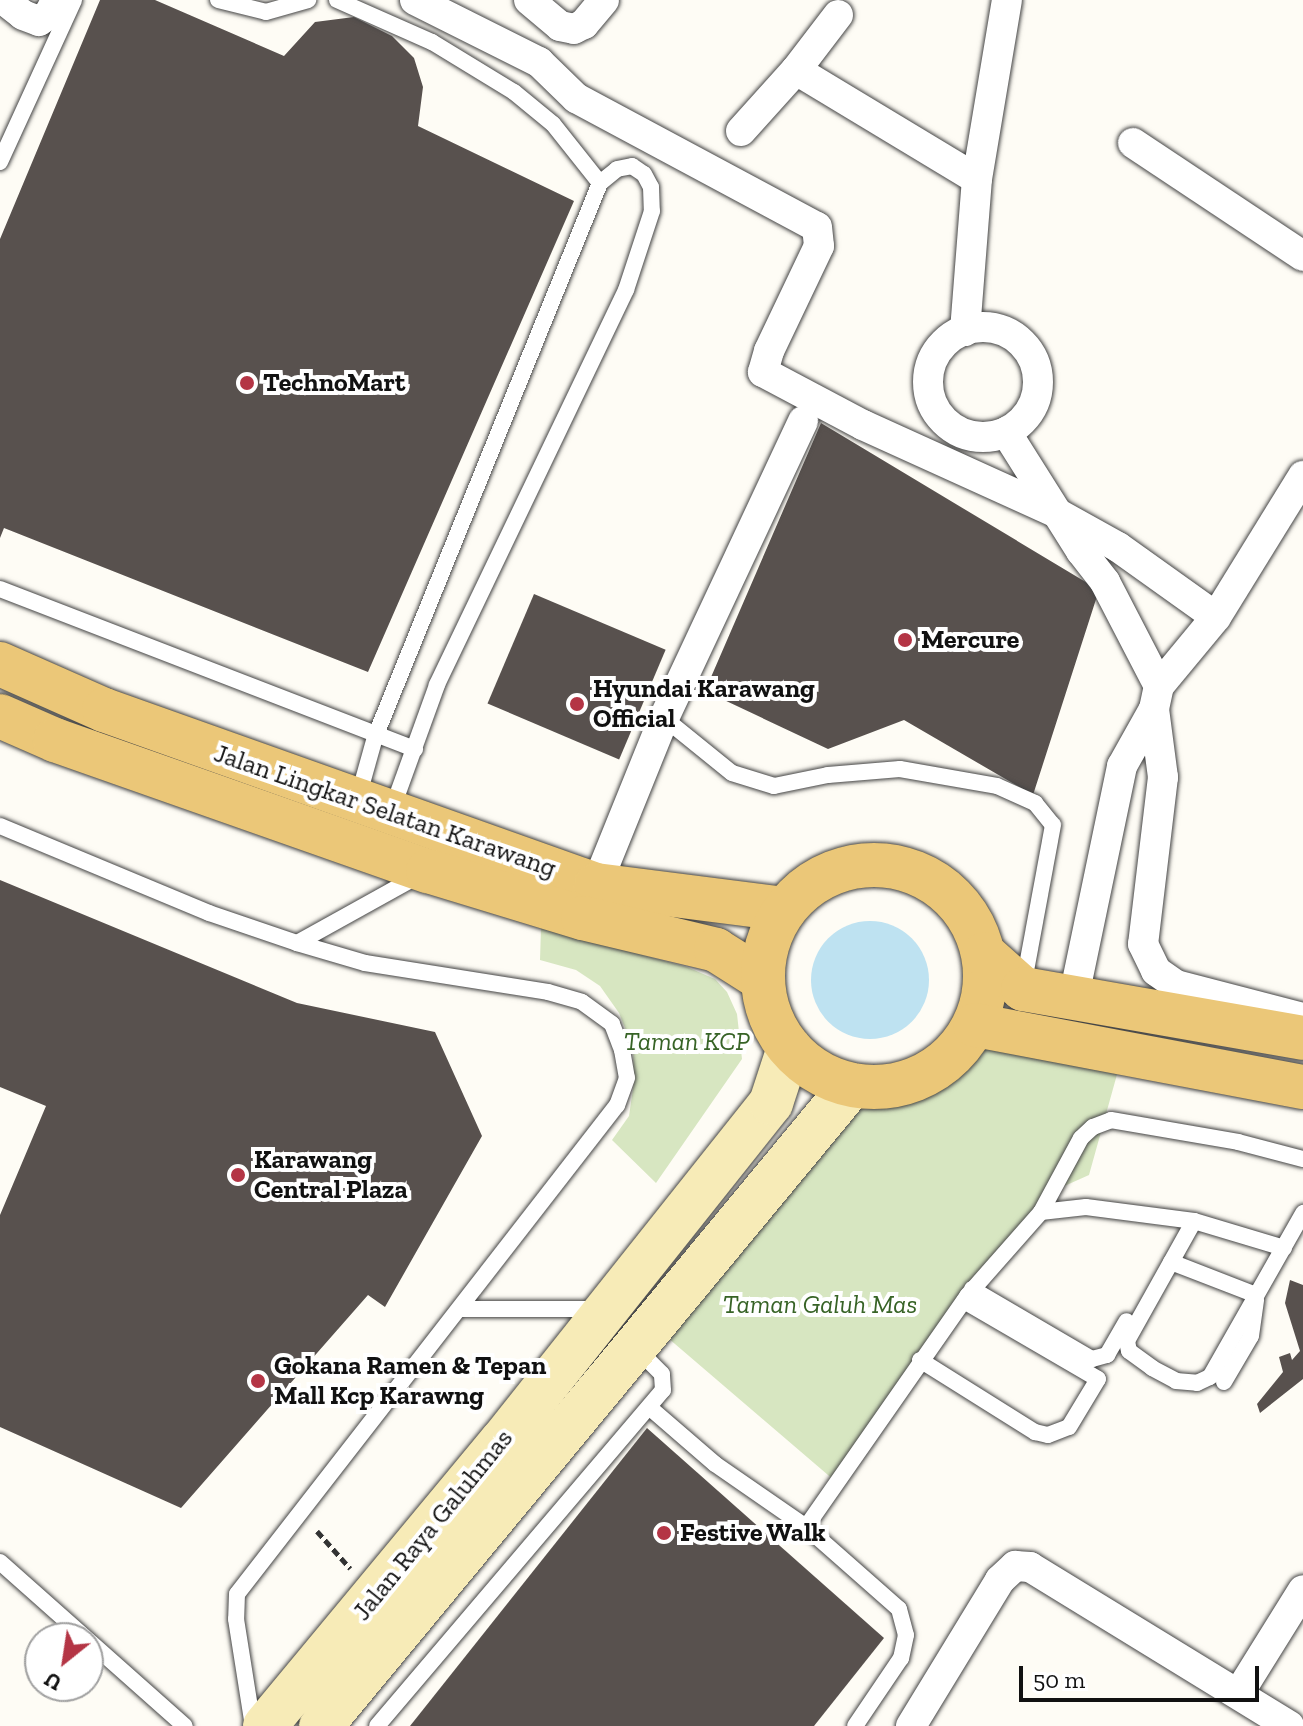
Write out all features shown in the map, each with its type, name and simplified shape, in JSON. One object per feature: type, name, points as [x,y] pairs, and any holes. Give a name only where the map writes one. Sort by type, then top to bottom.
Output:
[{"type":"main road","name":"Jalan Lingkar Selatan Karawang","points":[[0,664],[104,710],[373,808],[590,901],[716,950],[762,979]]},
{"type":"main road","name":"Jalan Lingkar Selatan Karawang","points":[[0,716],[55,740],[428,871],[590,901],[784,909]]},
{"type":"main road","points":[[882,864],[917,873],[948,892],[971,920],[984,954],[986,991],[975,1025],[954,1055],[925,1076],[890,1086],[852,1085],[817,1072],[789,1048],[770,1016],[762,979],[767,942],[784,909],[811,883],[845,868],[882,864]]},
{"type":"main road","points":[[984,954],[1023,989],[1303,1038]]},
{"type":"main road","points":[[975,1025],[1303,1087]]},
{"type":"main road","name":"Jalan Raya Galuhmas","points":[[265,1726],[375,1595],[771,1103],[789,1048]]},
{"type":"main road","name":"Jalan Raya Galuhmas","points":[[321,1726],[852,1085]]},
{"type":"main road","points":[[771,1103],[796,1102],[806,1110],[817,1128]]},
{"type":"street","points":[[4,0],[23,15],[39,21],[49,14],[56,0]]},
{"type":"street","points":[[415,0],[539,62],[576,98],[817,227],[819,246],[769,351],[763,372],[863,425],[1057,513],[1118,547],[1216,617]]},
{"type":"street","points":[[529,0],[560,26],[574,29],[584,24],[604,0]]},
{"type":"street","points":[[965,331],[977,179],[1007,0]]},
{"type":"street","points":[[741,131],[796,70],[833,5]]},
{"type":"street","points":[[796,70],[977,179]]},
{"type":"street","points":[[1133,143],[1303,256]]},
{"type":"street","points":[[991,328],[1005,332],[1029,353],[1036,367],[1038,383],[1029,412],[1006,432],[975,437],[960,432],[936,412],[928,382],[936,352],[947,340],[965,331],[991,328]]},
{"type":"street","points":[[590,901],[664,718],[803,421]]},
{"type":"street","points":[[1006,432],[1105,582],[1156,697],[1163,777],[1143,944],[1156,971],[1176,985],[1303,1018]]},
{"type":"street","points":[[1074,996],[1122,766],[1156,697],[1216,617],[1303,476]]},
{"type":"street","points":[[923,1722],[1000,1580],[1015,1566],[1030,1567],[1289,1726]]},
{"type":"street","points":[[1239,1693],[1303,1590]]},
{"type":"lane","points":[[0,162],[74,0]]},
{"type":"lane","points":[[218,0],[266,12],[308,0]]},
{"type":"lane","points":[[337,0],[432,42],[514,92],[553,124],[600,183]]},
{"type":"lane","points":[[632,166],[644,174],[651,187],[652,211],[626,290],[437,685],[415,749],[373,808],[375,737],[600,183],[617,169],[632,166]]},
{"type":"lane","points":[[0,589],[375,737],[415,749]]},
{"type":"lane","points":[[664,718],[732,773],[774,786],[828,775],[900,769],[997,786],[1035,803],[1053,825],[1023,989]]},
{"type":"lane","points":[[0,826],[209,913],[297,943],[365,963],[548,992],[582,1002],[612,1024],[622,1050],[627,1078],[617,1105],[237,1594],[236,1619],[253,1726]]},
{"type":"lane","points":[[297,943],[428,871]]},
{"type":"lane","points":[[806,1527],[968,1295],[1041,1212],[1081,1138],[1093,1127],[1111,1120],[1238,1142],[1303,1159]]},
{"type":"lane","points":[[1041,1212],[1086,1207],[1189,1221],[1284,1248]]},
{"type":"lane","points":[[1189,1221],[1171,1262],[1127,1341],[1129,1351],[1176,1381],[1197,1383],[1210,1377],[1303,1213]]},
{"type":"lane","points":[[968,1295],[1092,1359],[1101,1359],[1107,1355],[1189,1221]]},
{"type":"lane","points":[[1171,1262],[1256,1295]]},
{"type":"lane","points":[[920,1360],[1035,1432],[1048,1435],[1069,1427],[1098,1379],[968,1295]]},
{"type":"lane","points":[[1224,1382],[1251,1336],[1256,1295]]},
{"type":"lane","points":[[461,1309],[605,1309]]},
{"type":"lane","points":[[377,1726],[663,1390],[662,1374],[636,1348]]},
{"type":"lane","points":[[649,1407],[715,1464],[806,1527],[899,1609],[906,1635],[901,1658],[855,1726]]},
{"type":"lane","points":[[0,1562],[185,1726]]},
{"type":"path","points":[[302,1514],[375,1595]]},
{"type":"green space","name":"Taman KCP","points":[[541,928],[687,967],[715,979],[727,992],[737,1014],[742,1059],[656,1183],[612,1140],[629,1116],[634,1082],[633,1048],[619,1013],[600,986],[576,970],[540,960]]},
{"type":"green space","name":"Taman Galuh Mas","points":[[1000,1029],[1123,1053],[1089,1175],[1051,1192],[835,1481],[654,1326],[836,1105],[871,1109],[937,1090],[981,1055]]},
{"type":"water","points":[[870,921],[893,925],[912,938],[925,957],[929,980],[925,1003],[912,1022],[893,1035],[870,1039],[847,1035],[828,1022],[815,1003],[811,980],[815,957],[828,938],[847,925]]},
{"type":"building","name":"TechnoMart","points":[[100,0],[155,0],[284,56],[315,22],[354,17],[392,36],[414,58],[423,87],[418,126],[574,201],[368,672],[4,528],[0,538],[0,239]]},
{"type":"building","name":"Mercure","points":[[821,423],[1099,590],[1033,795],[904,720],[828,749],[705,691]]},
{"type":"building","points":[[534,594],[666,650],[619,759],[488,704]]},
{"type":"building","name":"Karawang Central Plaza","points":[[0,880],[297,1003],[435,1032],[482,1136],[385,1307],[368,1295],[181,1508],[0,1427],[0,1215],[46,1106],[0,1087]]},
{"type":"building","points":[[1290,1280],[1303,1285],[1303,1379],[1260,1413],[1257,1404],[1283,1372],[1279,1357],[1290,1353],[1292,1360],[1300,1351],[1285,1303]]},
{"type":"building","name":"Festive Walk","points":[[647,1428],[884,1638],[814,1726],[410,1726]]},
{"type":"place","name":"TechnoMart","points":[[247,383]]},
{"type":"place","name":"Mercure","points":[[905,640]]},
{"type":"place","name":"Hyundai Karawang Official","points":[[577,704]]},
{"type":"place","name":"Karawang Central Plaza","points":[[238,1175]]},
{"type":"place","name":"Gokana Ramen & Tepan Mall Kcp Karawng","points":[[258,1381]]},
{"type":"place","name":"Festive Walk","points":[[664,1533]]}]
